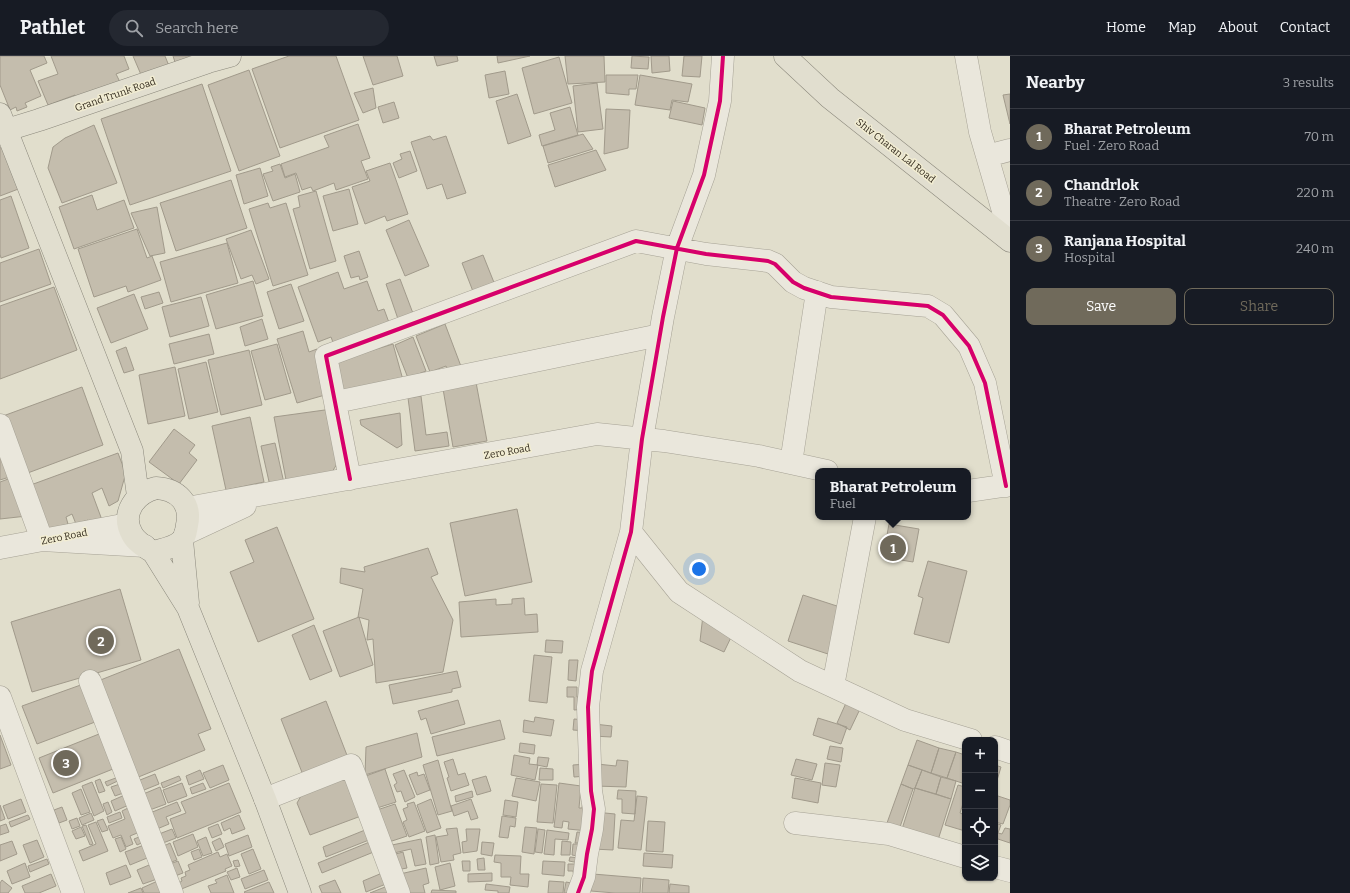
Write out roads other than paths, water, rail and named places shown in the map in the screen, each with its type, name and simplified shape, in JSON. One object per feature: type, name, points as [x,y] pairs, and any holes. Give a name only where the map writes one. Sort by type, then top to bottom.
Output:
[{"type":"main road","name":"Grand Trunk Road","points":[[2,125],[207,59],[230,56]]},
{"type":"main road","name":"Shiv Charan Lal Road","points":[[785,56],[830,98],[1010,241]]},
{"type":"main road","points":[[2,125],[132,451],[138,496]]},
{"type":"main road","points":[[132,451],[163,489]]},
{"type":"main road","points":[[188,608],[184,537],[189,516],[187,508],[178,495],[171,491],[163,489],[150,490],[138,496],[132,504],[128,514],[128,524],[131,533],[137,541],[149,549],[188,608],[265,798],[300,893]]},
{"type":"main road","points":[[149,549],[168,548],[184,537]]},
{"type":"street","points":[[578,893],[584,877],[594,809],[591,791],[588,707],[592,671],[631,532],[642,439],[660,335],[677,248],[704,175],[720,101],[723,56]]},
{"type":"street","points":[[966,56],[980,132],[1010,235]]},
{"type":"street","points":[[987,156],[1010,150]]},
{"type":"street","points":[[350,479],[326,356],[636,241],[706,254],[768,260],[775,264],[793,282],[804,288],[831,297],[928,306],[943,315],[969,346],[985,383],[1008,485],[971,491]]},
{"type":"street","points":[[791,463],[817,292]]},
{"type":"street","points":[[336,402],[660,335]]},
{"type":"street","points":[[0,425],[42,540],[149,549]]},
{"type":"street","name":"Zero Road","points":[[187,508],[597,434],[664,440],[759,456],[815,468]]},
{"type":"street","points":[[184,537],[271,493]]},
{"type":"street","points":[[833,686],[864,520]]},
{"type":"street","name":"Zero Road","points":[[0,548],[128,524]]},
{"type":"street","points":[[631,532],[679,592],[800,671],[905,720],[962,737]]},
{"type":"street","points":[[90,681],[172,893]]},
{"type":"street","points":[[0,697],[73,893]]},
{"type":"street","points":[[998,748],[1010,752]]},
{"type":"street","points":[[265,798],[351,765],[399,893]]},
{"type":"street","points":[[795,823],[889,834],[962,856]]},
{"type":"street","points":[[998,868],[1010,871]]},
{"type":"place","name":"Bharat Petroleum","points":[[893,548]]},
{"type":"place","name":"Chandrlok","points":[[101,641]]},
{"type":"place","name":"Ranjana Hospital","points":[[66,763]]}]
